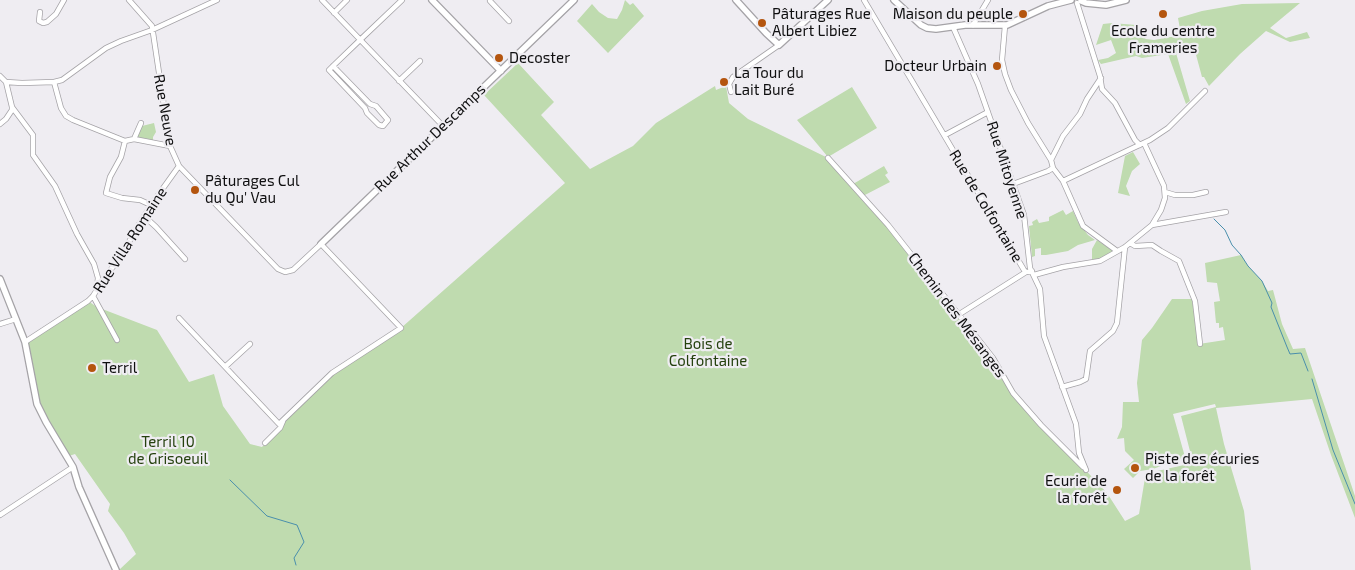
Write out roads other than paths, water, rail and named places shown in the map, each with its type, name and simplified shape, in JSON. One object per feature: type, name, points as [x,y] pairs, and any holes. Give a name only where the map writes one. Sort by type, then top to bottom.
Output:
[{"type":"street","points":[[40,12],[40,21],[43,23],[47,22],[56,14],[64,0]]},
{"type":"street","name":"Rue Neuve","points":[[129,0],[152,26],[170,146],[179,166],[274,266],[285,272]]},
{"type":"street","points":[[6,82],[54,82],[62,80],[108,47],[152,30],[217,0]]},
{"type":"street","points":[[322,0],[443,126]]},
{"type":"street","points":[[334,13],[347,0]]},
{"type":"street","points":[[333,66],[370,104],[376,106],[388,120],[383,126],[379,125],[367,114],[365,108],[328,70],[402,0]]},
{"type":"street","points":[[432,0],[501,71]]},
{"type":"street","points":[[490,0],[509,21]]},
{"type":"street","name":"Rue Arthur Descamps","points":[[285,272],[293,270],[321,244],[574,0]]},
{"type":"street","points":[[736,0],[779,45]]},
{"type":"street","points":[[731,92],[729,84],[733,77],[779,45],[828,0]]},
{"type":"street","name":"Rue de Colfontaine","points":[[864,0],[945,135],[1031,272]]},
{"type":"street","points":[[894,0],[924,27],[937,29],[972,25],[1005,26],[1048,6],[1076,1],[1106,5],[1126,0]]},
{"type":"street","points":[[972,25],[988,0]]},
{"type":"street","points":[[958,315],[1031,272],[1100,261],[1125,247],[1152,225],[1161,210],[1165,192],[1164,186],[1142,144],[1115,102],[1102,89],[1101,78],[1076,1]]},
{"type":"street","points":[[1005,26],[1003,45],[1004,74],[1028,123],[1051,160],[1053,168],[1063,181],[1083,226],[1117,251]]},
{"type":"street","name":"Rue Mitoyenne","points":[[953,27],[978,84],[1024,215],[1030,268],[1040,289],[1044,336],[1076,424],[1079,453],[1086,470]]},
{"type":"street","points":[[399,81],[420,61]]},
{"type":"street","points":[[0,76],[6,82],[12,107],[33,135],[33,155],[55,186],[77,234],[94,264],[98,278],[95,294],[117,340]]},
{"type":"street","points":[[1051,160],[1101,78]]},
{"type":"street","points":[[54,82],[57,99],[66,116],[124,141],[134,139],[170,146]]},
{"type":"street","points":[[1063,181],[1150,140],[1168,128],[1205,91]]},
{"type":"street","points":[[0,124],[6,119],[12,107]]},
{"type":"street","name":"Rue de Colfontaine","points":[[945,135],[988,112]]},
{"type":"street","points":[[134,139],[142,123]]},
{"type":"street","points":[[124,141],[121,157],[110,177],[106,193],[122,198],[140,200],[151,206]]},
{"type":"street","name":"Chemin des Mésanges","points":[[828,158],[876,210],[993,358],[1013,392],[1041,425],[1086,470]]},
{"type":"street","name":"Rue Villa Romaine","points":[[25,342],[88,301],[95,294],[122,255],[144,216],[179,166]]},
{"type":"street","points":[[1013,184],[1053,168]]},
{"type":"street","points":[[1165,192],[1175,195],[1194,195],[1206,192]]},
{"type":"street","points":[[1152,225],[1226,212]]},
{"type":"street","points":[[144,216],[156,226],[186,259]]},
{"type":"street","points":[[1130,243],[1135,246],[1152,245],[1179,261],[1194,301],[1200,344]]},
{"type":"street","points":[[179,318],[279,424],[332,373],[401,328],[321,244]]},
{"type":"street","points":[[1062,387],[1080,382],[1086,378],[1090,351],[1113,331],[1117,323],[1125,247]]},
{"type":"street","points":[[0,279],[25,342],[37,404],[73,467],[85,502],[116,570]]},
{"type":"street","points":[[0,324],[16,318]]},
{"type":"street","points":[[226,366],[250,344]]},
{"type":"street","points":[[265,443],[280,428],[283,420]]},
{"type":"street","points":[[0,515],[73,467]]},
{"type":"waterway","points":[[1214,219],[1225,230],[1232,245],[1262,281],[1290,354],[1301,353],[1308,371]]},
{"type":"waterway","points":[[1312,379],[1333,450],[1355,504]]},
{"type":"waterway","points":[[230,480],[267,516],[297,525],[304,542],[294,558],[296,565]]},
{"type":"place","name":"Maison du peuple","points":[[1023,14]]},
{"type":"place","name":"Ecole du centre Frameries","points":[[1163,14]]},
{"type":"place","name":"Pâturages Rue Albert Libiez","points":[[762,23]]},
{"type":"place","name":"Decoster","points":[[499,58]]},
{"type":"place","name":"Docteur Urbain","points":[[997,66]]},
{"type":"place","name":"La Tour du Lait Buré","points":[[724,82]]},
{"type":"place","name":"Pâturages Cul du Qu' Vau","points":[[195,190]]},
{"type":"place","name":"Terril","points":[[92,368]]},
{"type":"place","name":"Piste des écuries de la forêt","points":[[1135,468]]},
{"type":"place","name":"Ecurie de la forêt","points":[[1117,490]]},
{"type":"park label","name":"Bois de Colfontaine","points":[[708,352]]},
{"type":"park label","name":"Terril 10 de Grisoeuil","points":[[168,450]]}]
